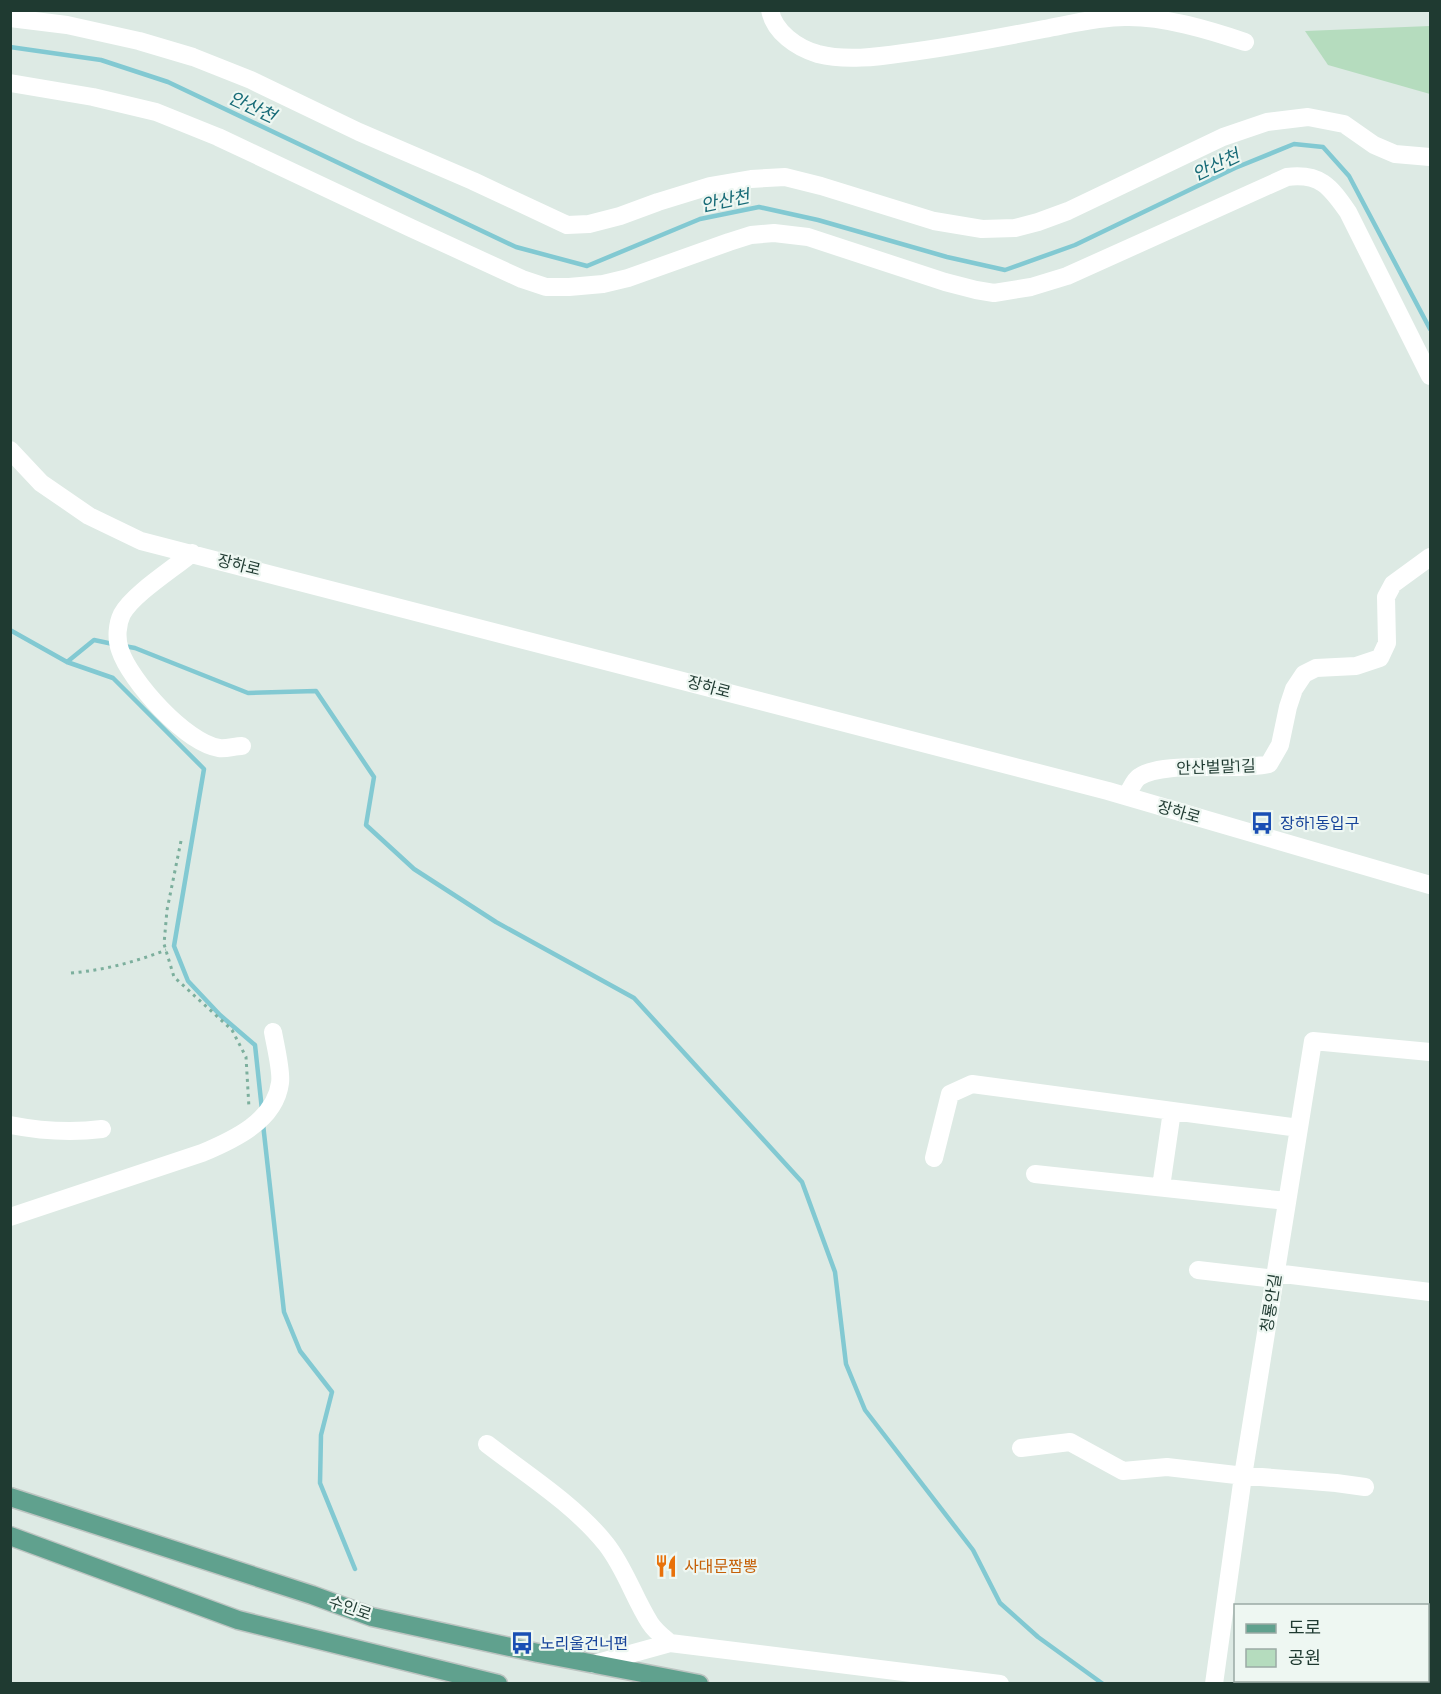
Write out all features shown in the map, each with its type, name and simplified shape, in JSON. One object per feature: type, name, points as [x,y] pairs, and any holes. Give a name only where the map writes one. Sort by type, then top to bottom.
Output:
[{"type":"main road","name":"수인로","points":[[10,1497],[312,1595],[372,1617],[594,1664],[699,1683]]},
{"type":"main road","points":[[10,1536],[238,1620],[498,1683]]},
{"type":"street","points":[[770,10],[772,20],[783,35],[797,44],[818,54],[843,56],[872,57],[923,50],[1089,20],[1126,16],[1154,19],[1245,42]]},
{"type":"street","points":[[10,18],[67,25],[140,41],[193,57],[251,80],[359,132],[567,225],[589,224],[620,216],[710,186],[751,179],[785,177],[934,220],[982,229],[1014,228],[1068,211],[1223,137],[1267,122],[1308,117],[1344,124],[1374,145],[1395,154],[1431,157]]},
{"type":"street","points":[[10,83],[93,97],[156,112],[218,137],[522,279],[546,287],[603,284],[628,278],[751,235],[774,233],[808,237],[976,290],[994,292],[1013,290],[1067,276],[1259,188],[1287,177],[1303,175],[1320,180],[1332,189],[1348,212],[1431,376]]},
{"type":"street","name":"장하로","points":[[10,450],[40,483],[89,516],[141,540],[1126,796],[1431,885]]},
{"type":"street","points":[[192,554],[137,595],[122,614],[118,628],[119,642],[135,677],[163,712],[188,734],[219,748],[242,746]]},
{"type":"street","name":"안산벌말1길","points":[[1126,796],[1138,777],[1165,768],[1253,768],[1269,764],[1280,745],[1294,689],[1304,674],[1316,668],[1356,666],[1380,658],[1387,643],[1386,597],[1393,584],[1431,557]]},
{"type":"street","points":[[10,1217],[202,1153],[230,1141],[251,1126],[271,1107],[280,1083],[273,1032]]},
{"type":"street","name":"청룡안길","points":[[1214,1683],[1243,1476],[1313,1041],[1431,1052]]},
{"type":"street","points":[[934,1158],[950,1094],[972,1084],[1299,1128]]},
{"type":"street","points":[[1161,1187],[1172,1111]]},
{"type":"street","points":[[10,1125],[78,1132],[102,1129]]},
{"type":"street","points":[[1035,1174],[1287,1201]]},
{"type":"street","points":[[1198,1270],[1431,1292]]},
{"type":"street","points":[[1021,1448],[1070,1442],[1123,1471],[1167,1467],[1365,1487]]},
{"type":"street","points":[[486,1444],[548,1490],[606,1544],[621,1566],[652,1626],[670,1643]]},
{"type":"street","points":[[594,1664],[670,1643],[1000,1683]]},
{"type":"path","points":[[181,841],[167,910],[164,944],[174,977],[232,1030],[246,1057],[251,1126]]},
{"type":"path","points":[[71,973],[132,964],[166,950]]},
{"type":"green space","points":[[1430,26],[1430,94],[1328,65],[1305,31]]},
{"type":"waterway","name":"안산천","points":[[10,47],[101,60],[168,82],[516,247],[587,266],[700,219],[759,207],[818,220],[947,257],[1005,270],[1075,245],[1235,168],[1294,144],[1323,147],[1349,176],[1430,329]]},
{"type":"waterway","points":[[10,630],[67,662],[113,678],[204,769],[174,946],[188,981],[220,1015],[255,1045],[262,1110]]},
{"type":"waterway","points":[[67,662],[94,640],[113,644]]},
{"type":"waterway","points":[[124,646],[135,648],[248,693],[316,691],[374,777],[366,825],[414,869],[496,922],[634,998],[802,1182],[835,1272],[846,1364],[865,1410],[973,1550],[1000,1603],[1038,1637],[1103,1684]]},
{"type":"waterway","points":[[263,1124],[284,1312],[300,1351],[332,1392],[321,1435],[320,1483],[355,1569]]},
{"type":"place","name":"장하1동입구","points":[[1262,823]]},
{"type":"place","name":"사대문짬뽕","points":[[666,1566]]},
{"type":"place","name":"노리울건너편","points":[[522,1643]]}]
